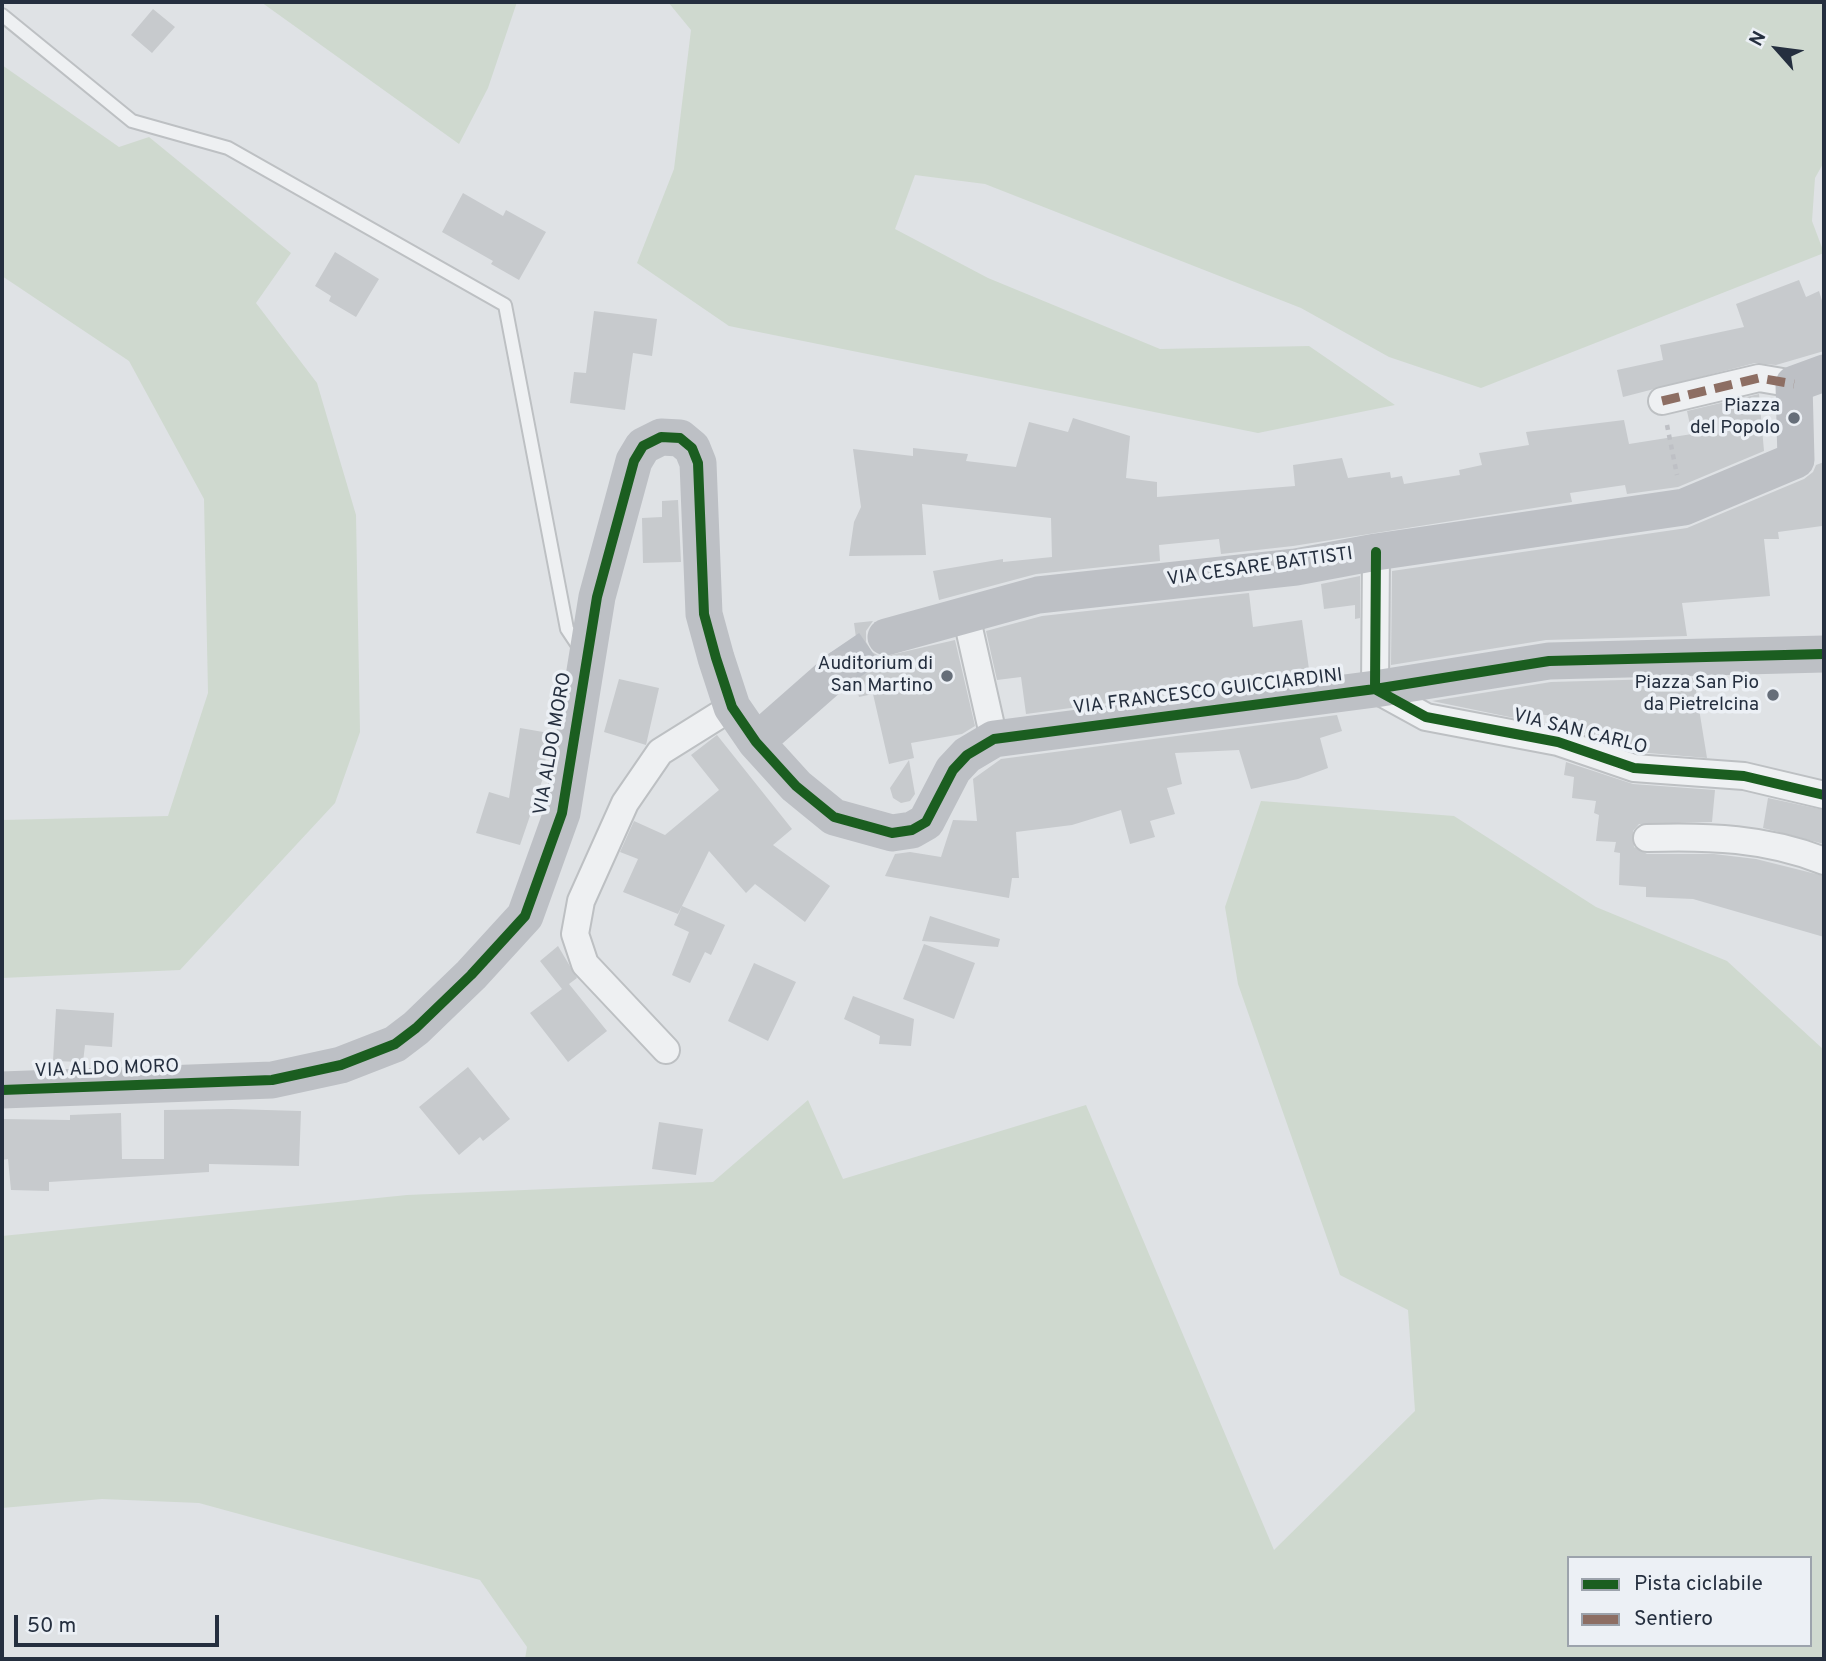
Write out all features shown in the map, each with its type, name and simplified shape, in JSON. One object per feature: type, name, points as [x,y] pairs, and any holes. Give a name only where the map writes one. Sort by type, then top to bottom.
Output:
[{"type":"main road","name":"VIA CESARE BATTISTI","points":[[886,637],[1038,595],[1296,567],[1376,552],[1684,506],[1796,460],[1809,379]]},
{"type":"main road","name":"VIA ALDO MORO","points":[[2,1090],[272,1080],[341,1065],[395,1044],[462,984],[525,916],[562,813],[597,597],[634,461],[643,446],[661,437],[680,438],[692,448],[698,463],[704,614],[732,707],[756,742]]},
{"type":"main road","name":"VIA FRANCESCO GUICCIARDINI","points":[[756,742],[796,786],[834,817],[892,833],[912,830],[926,822],[953,770],[967,755],[994,739],[1375,689],[1549,662],[1824,654]]},
{"type":"main road","points":[[756,742],[839,669]]},
{"type":"street","points":[[1662,401],[1759,378],[1809,379]]},
{"type":"street","points":[[1375,689],[1376,552]]},
{"type":"street","points":[[966,615],[994,739]]},
{"type":"street","name":"VIA SAN CARLO","points":[[1375,689],[1426,717],[1558,742],[1634,768],[1744,776],[1824,795]]},
{"type":"street","points":[[666,1050],[584,964],[575,934],[581,901],[625,803],[660,752],[732,707]]},
{"type":"street","points":[[1647,838],[1705,836],[1759,842],[1795,849],[1824,861]]},
{"type":"lane","points":[[2,16],[132,121],[228,148],[505,305],[567,629],[586,659]]},
{"type":"path","points":[[1662,401],[1684,506]]},
{"type":"shaded area","points":[[261,2],[517,2],[488,88],[459,144]]},
{"type":"shaded area","points":[[668,2],[1824,2],[1824,162],[1815,178],[1812,221],[1824,253],[1481,388],[1389,357],[1301,308],[985,184],[915,175],[895,229],[988,278],[1160,349],[1309,346],[1395,405],[1258,433],[729,326],[637,263],[674,169],[691,30]]},
{"type":"shaded area","points":[[2,65],[119,147],[149,137],[291,253],[256,303],[317,383],[356,515],[360,732],[335,803],[180,970],[2,978],[2,820],[168,816],[208,693],[204,499],[129,361],[2,276]]},
{"type":"shaded area","points":[[1261,801],[1454,816],[1596,907],[1727,961],[1824,1050],[1824,1659],[525,1659],[527,1647],[480,1580],[199,1503],[102,1499],[2,1508],[2,1236],[407,1195],[713,1182],[808,1100],[843,1179],[1086,1105],[1274,1550],[1415,1411],[1408,1310],[1340,1275],[1238,984],[1225,907]]},
{"type":"building","points":[[153,9],[175,27],[152,53],[131,35]]},
{"type":"building","points":[[463,193],[503,216],[506,210],[546,232],[519,280],[491,264],[493,261],[442,232]]},
{"type":"building","points":[[335,252],[379,279],[356,317],[329,301],[331,296],[315,286]]},
{"type":"building","points":[[1799,280],[1806,297],[1819,291],[1824,307],[1824,351],[1776,365],[1755,363],[1623,397],[1617,370],[1663,360],[1660,345],[1744,327],[1736,304]]},
{"type":"building","points":[[594,311],[657,319],[652,356],[633,353],[625,410],[570,403],[574,372],[586,373]]},
{"type":"building","points":[[1759,394],[1764,451],[1678,487],[1627,494],[1625,485],[1570,493],[1572,502],[1293,546],[1221,554],[1219,539],[1159,545],[1160,561],[1036,574],[939,600],[933,571],[1003,559],[1003,562],[1052,557],[1051,518],[922,504],[926,555],[849,556],[854,522],[861,507],[853,449],[913,456],[913,448],[968,454],[966,461],[1016,467],[1029,422],[1068,432],[1073,418],[1130,436],[1126,478],[1157,482],[1157,497],[1295,486],[1293,465],[1342,458],[1348,478],[1390,472],[1391,478],[1402,476],[1404,484],[1460,475],[1459,470],[1482,465],[1479,453],[1529,445],[1526,432],[1624,420],[1629,444],[1692,434],[1687,411]]},
{"type":"building","points":[[1824,462],[1822,526],[1778,532],[1779,539],[1764,539],[1770,596],[1682,603],[1687,636],[1546,640],[1391,665],[1392,571],[1687,528],[1804,479],[1813,472],[1816,465]]},
{"type":"building","points":[[678,500],[681,562],[643,563],[642,518],[662,517],[662,501]]},
{"type":"building","points":[[1360,576],[1360,618],[1355,619],[1355,605],[1324,609],[1321,584]]},
{"type":"building","points":[[1249,593],[1253,627],[1302,620],[1310,676],[1026,714],[1021,677],[997,680],[986,631],[1042,616]]},
{"type":"building","points":[[873,621],[866,631],[866,642],[872,652],[881,657],[955,640],[975,726],[962,734],[911,743],[914,758],[889,764],[873,694],[859,697],[855,681],[859,664],[854,655],[840,649],[857,645],[854,623]]},
{"type":"building","points":[[1694,678],[1707,758],[1637,752],[1572,730],[1574,718],[1527,713],[1527,717],[1519,719],[1432,701],[1551,682]]},
{"type":"building","points":[[619,679],[659,688],[646,745],[604,732]]},
{"type":"building","points":[[1337,715],[1342,731],[1320,738],[1328,768],[1298,779],[1251,789],[1239,750],[1175,753],[1182,784],[1167,788],[1175,814],[1150,821],[1155,837],[1130,844],[1121,810],[1072,825],[1016,832],[1019,878],[1012,878],[1009,898],[885,876],[895,854],[910,852],[941,857],[953,820],[977,821],[973,779],[1001,759]]},
{"type":"building","points":[[520,728],[549,733],[543,778],[520,845],[476,833],[489,792],[509,798]]},
{"type":"building","points":[[717,735],[792,829],[773,845],[830,886],[805,922],[755,884],[746,893],[709,851],[678,914],[623,892],[638,859],[620,852],[634,821],[665,835],[719,790],[691,755]]},
{"type":"building","points":[[909,760],[915,794],[910,801],[901,803],[893,798],[890,788]]},
{"type":"building","points":[[1566,762],[1633,784],[1715,790],[1712,822],[1639,824],[1633,831],[1634,847],[1647,854],[1714,854],[1756,859],[1824,876],[1824,937],[1693,899],[1646,897],[1646,887],[1619,885],[1620,853],[1614,852],[1616,842],[1596,841],[1599,815],[1594,813],[1596,801],[1572,798],[1574,777],[1564,775]]},
{"type":"building","points":[[1768,798],[1824,810],[1824,844],[1763,828]]},
{"type":"building","points":[[682,906],[725,925],[711,955],[705,952],[690,983],[672,975],[689,932],[674,925]]},
{"type":"building","points":[[930,916],[1000,939],[998,947],[922,941]]},
{"type":"building","points":[[924,944],[975,963],[954,1019],[903,999]]},
{"type":"building","points":[[558,946],[577,978],[569,984],[607,1031],[568,1062],[530,1013],[562,989],[540,961]]},
{"type":"building","points":[[754,963],[796,982],[768,1041],[728,1021]]},
{"type":"building","points":[[853,996],[914,1019],[911,1046],[879,1044],[880,1036],[844,1019]]},
{"type":"building","points":[[56,1009],[114,1013],[112,1047],[85,1045],[83,1062],[53,1061]]},
{"type":"building","points":[[468,1067],[510,1119],[483,1141],[480,1137],[459,1155],[419,1107]]},
{"type":"building","points":[[164,1110],[301,1111],[299,1166],[209,1164],[209,1172],[49,1182],[49,1191],[11,1190],[8,1159],[2,1160],[2,1119],[70,1120],[70,1115],[121,1113],[122,1159],[164,1159]]},
{"type":"building","points":[[659,1122],[703,1129],[696,1175],[652,1169]]},
{"type":"tunnel","points":[[839,669],[886,637]]},
{"type":"marked path","points":[[1662,401],[1759,378],[1794,384]]},
{"type":"cycle path","points":[[2,1090],[272,1080],[341,1065],[395,1044],[416,1028],[471,975],[525,916],[562,813],[597,597],[634,461],[643,446],[661,437],[680,438],[692,448],[698,463],[704,614],[732,707],[756,742],[796,786],[834,817],[892,833],[912,830],[926,822],[953,770],[967,755],[994,739],[1375,689],[1549,661],[1824,654]]},
{"type":"cycle path","points":[[1376,552],[1375,689],[1426,717],[1558,742],[1634,768],[1744,776],[1824,795]]},
{"type":"place","name":"Piazza del Popolo","points":[[1794,418]]},
{"type":"place","name":"Auditorium di San Martino","points":[[947,676]]},
{"type":"place","name":"Piazza San Pio da Pietrelcina","points":[[1773,695]]}]
